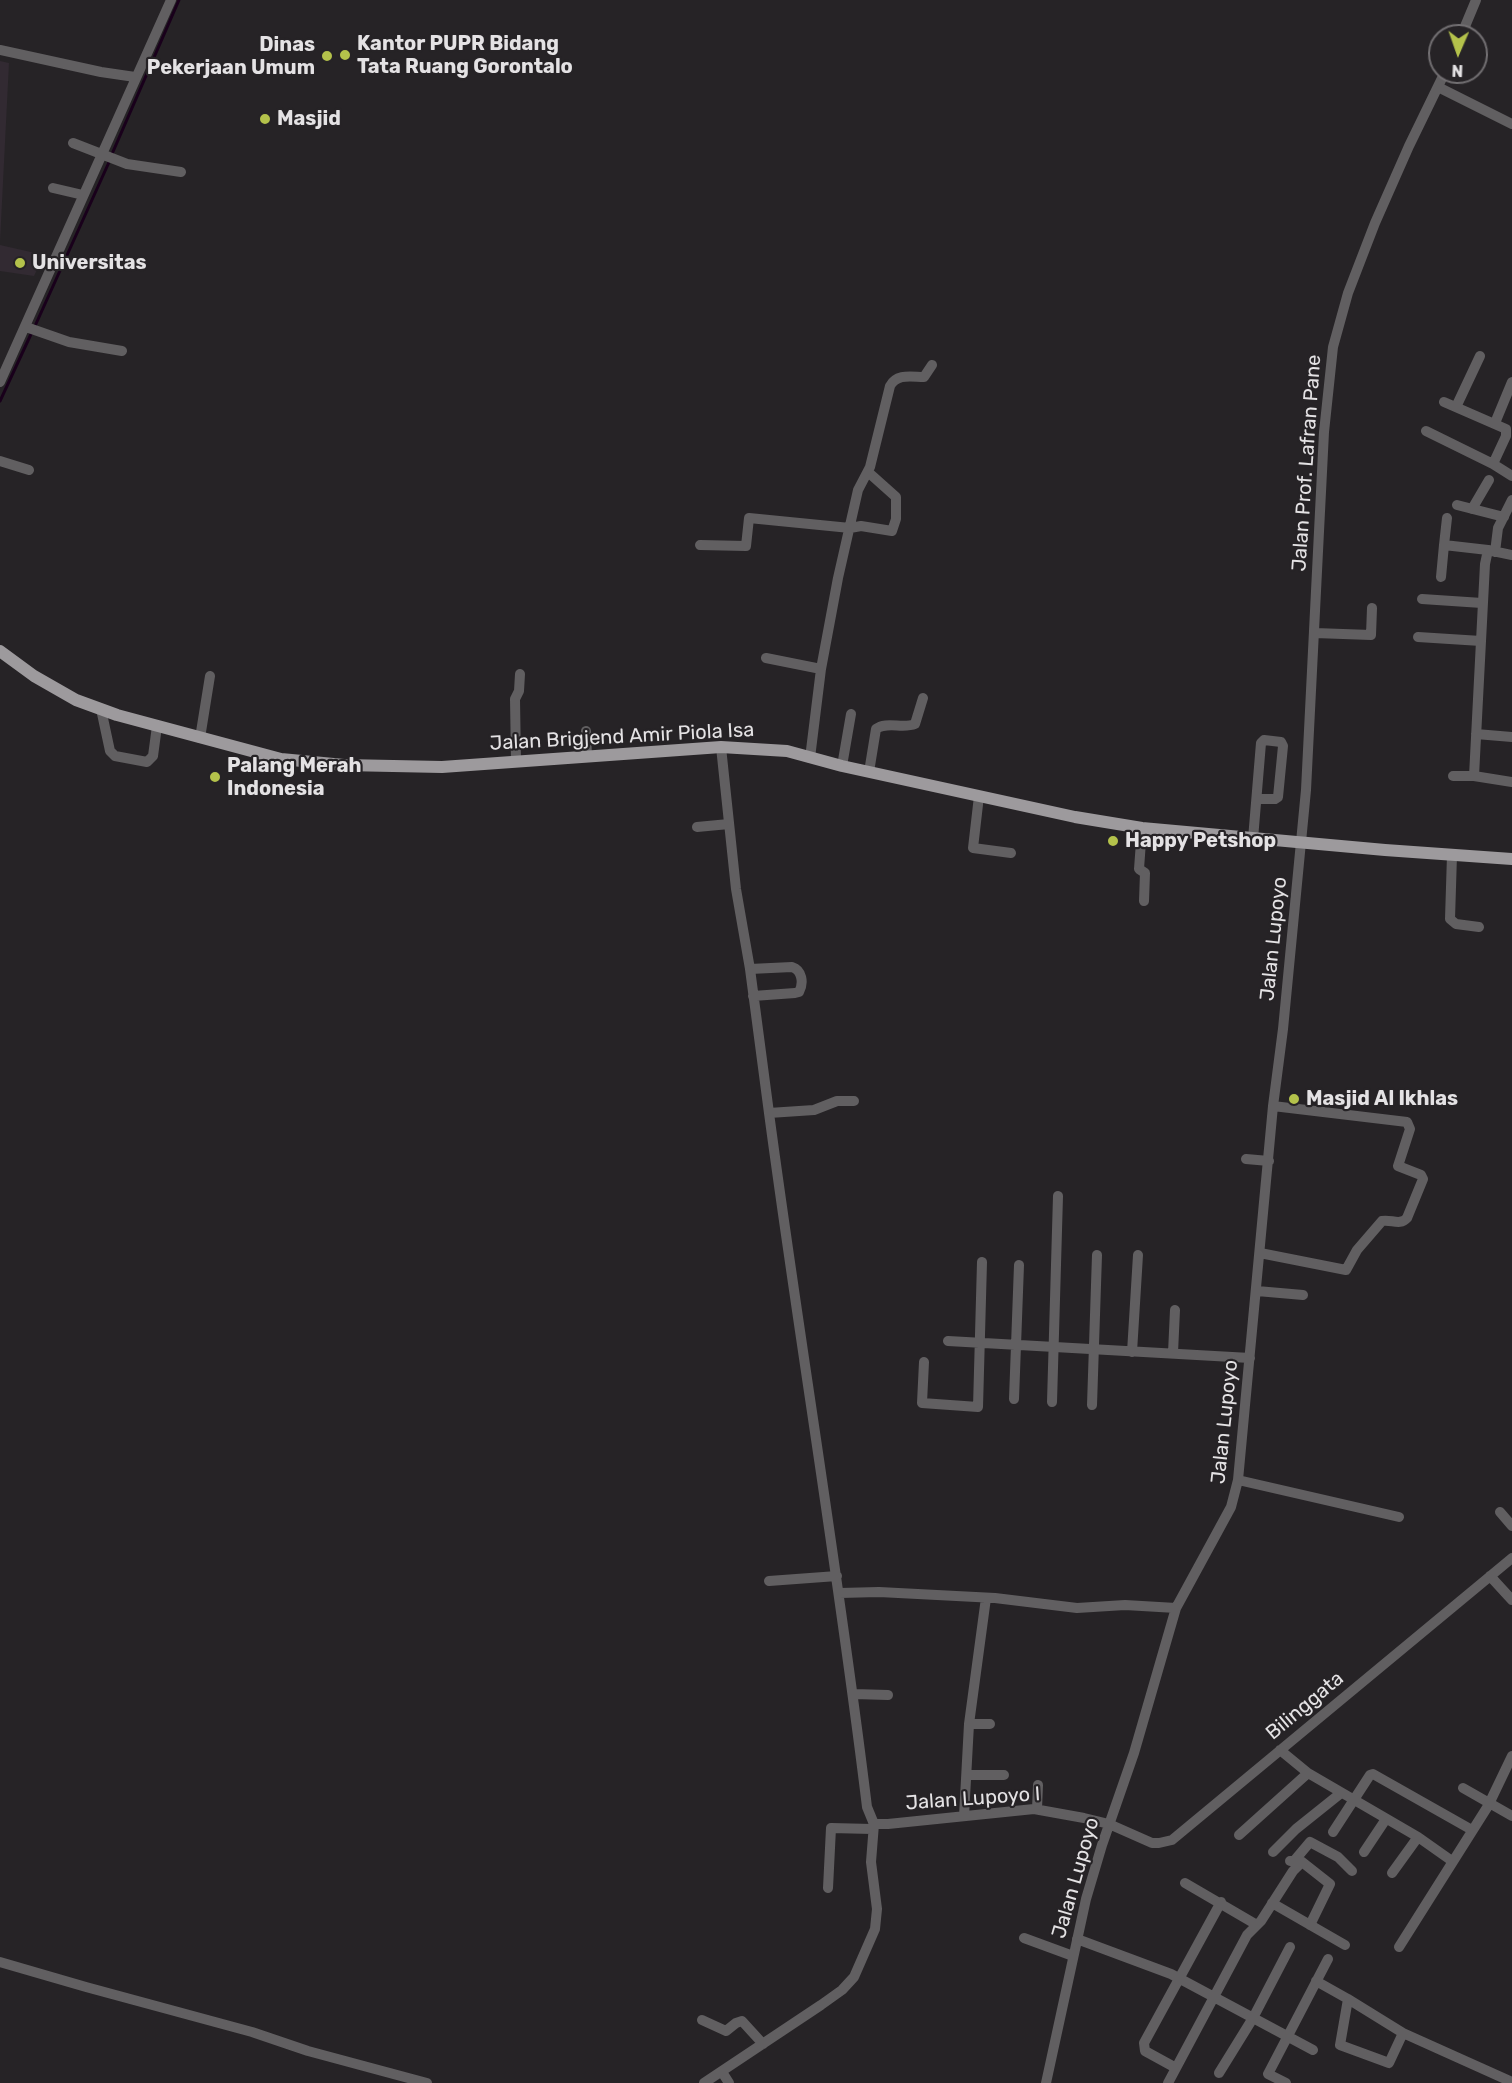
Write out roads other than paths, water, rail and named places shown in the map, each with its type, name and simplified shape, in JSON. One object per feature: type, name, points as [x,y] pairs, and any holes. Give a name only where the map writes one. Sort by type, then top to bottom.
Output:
[{"type":"main road","name":"Jalan Brigjend Amir Piola Isa","points":[[0,651],[56,690],[76,700],[157,726],[280,759],[344,765],[442,767],[721,747],[780,750],[842,766],[1075,817],[1142,828],[1512,859]]},
{"type":"street","points":[[0,382],[3,369],[31,329],[83,195],[108,155],[135,77],[171,0]]},
{"type":"street","points":[[1466,24],[1476,0]]},
{"type":"street","points":[[0,51],[135,77]]},
{"type":"street","name":"Jalan Prof. Lafran Pane","points":[[1302,843],[1324,432],[1335,335],[1348,292],[1375,223],[1408,146],[1439,84]]},
{"type":"street","points":[[1438,87],[1512,124]]},
{"type":"street","points":[[73,143],[141,167],[181,172]]},
{"type":"street","points":[[53,188],[83,195]]},
{"type":"street","points":[[31,329],[69,342],[122,351]]},
{"type":"street","points":[[1456,407],[1480,356]]},
{"type":"street","points":[[810,758],[821,669],[858,490],[868,472],[892,381],[908,376],[924,377],[932,365]]},
{"type":"street","points":[[1495,423],[1512,382]]},
{"type":"street","points":[[1444,402],[1507,430],[1493,464]]},
{"type":"street","points":[[1426,431],[1493,464],[1512,476]]},
{"type":"street","points":[[0,461],[30,470]]},
{"type":"street","points":[[700,545],[746,546],[749,518],[850,528],[861,526],[890,532],[894,530],[896,497],[868,472]]},
{"type":"street","points":[[1472,509],[1490,480]]},
{"type":"street","points":[[1474,776],[1484,570],[1498,528],[1512,500]]},
{"type":"street","points":[[1457,505],[1504,517]]},
{"type":"street","points":[[1442,576],[1447,518]]},
{"type":"street","points":[[1444,545],[1512,555]]},
{"type":"street","points":[[1422,599],[1482,603]]},
{"type":"street","points":[[1315,633],[1371,635],[1372,608]]},
{"type":"street","points":[[1418,637],[1480,641]]},
{"type":"street","points":[[766,658],[821,669]]},
{"type":"street","points":[[516,761],[515,699],[519,691],[520,674]]},
{"type":"street","points":[[200,738],[210,676]]},
{"type":"street","points":[[869,772],[876,729],[883,726],[915,724],[924,698]]},
{"type":"street","points":[[101,709],[110,751],[115,756],[147,762],[150,760],[153,756],[157,726]]},
{"type":"street","points":[[842,766],[851,714]]},
{"type":"street","points":[[586,730],[587,757]]},
{"type":"street","points":[[1476,734],[1512,737]]},
{"type":"street","points":[[1253,839],[1262,741],[1281,742],[1283,746],[1278,797],[1275,800],[1257,799]]},
{"type":"street","points":[[704,2083],[842,1990],[858,1971],[875,1929],[877,1909],[871,1862],[873,1826],[867,1807],[840,1593],[794,1300],[750,969],[736,889],[721,747]]},
{"type":"street","points":[[1453,777],[1474,776],[1512,782]]},
{"type":"street","points":[[979,796],[974,848],[1011,853]]},
{"type":"street","points":[[697,827],[729,824]]},
{"type":"street","points":[[1142,828],[1139,869],[1145,873],[1144,901]]},
{"type":"street","name":"Jalan Lupoyo","points":[[1046,2083],[1092,1878],[1134,1753],[1176,1608],[1227,1515],[1236,1494],[1273,1106],[1302,843]]},
{"type":"street","points":[[1452,855],[1450,919],[1456,924],[1479,927]]},
{"type":"street","points":[[750,969],[792,967],[800,973],[802,983],[799,992],[753,996]]},
{"type":"street","points":[[769,1113],[814,1110],[837,1101],[854,1101]]},
{"type":"street","points":[[1260,1253],[1346,1270],[1357,1250],[1382,1221],[1404,1222],[1423,1179],[1422,1176],[1398,1166],[1410,1129],[1407,1122],[1273,1106]]},
{"type":"street","points":[[1246,1159],[1269,1161]]},
{"type":"street","points":[[1052,1402],[1058,1196]]},
{"type":"street","points":[[1092,1405],[1097,1255]]},
{"type":"street","points":[[1132,1352],[1138,1255]]},
{"type":"street","points":[[924,1362],[922,1403],[978,1407],[982,1262]]},
{"type":"street","points":[[1014,1400],[1019,1265]]},
{"type":"street","points":[[1257,1291],[1303,1295]]},
{"type":"street","points":[[1173,1353],[1175,1310]]},
{"type":"street","points":[[948,1341],[1250,1358]]},
{"type":"street","points":[[1238,1480],[1399,1517]]},
{"type":"street","points":[[1500,1512],[1512,1526]]},
{"type":"street","name":"Bilinggata","points":[[1109,1824],[1152,1843],[1159,1844],[1172,1840],[1282,1753],[1493,1579],[1512,1558]]},
{"type":"street","points":[[769,1581],[837,1576]]},
{"type":"street","points":[[1493,1579],[1512,1600]]},
{"type":"street","points":[[840,1593],[879,1592],[986,1598],[1077,1608],[1125,1605],[1176,1608]]},
{"type":"street","points":[[964,1816],[969,1724],[986,1598]]},
{"type":"street","points":[[854,1694],[888,1695]]},
{"type":"street","points":[[969,1724],[990,1724]]},
{"type":"street","points":[[1282,1753],[1308,1773],[1418,1837],[1452,1861]]},
{"type":"street","points":[[1399,1947],[1489,1803],[1512,1756]]},
{"type":"street","points":[[1239,1835],[1308,1773]]},
{"type":"street","points":[[1333,1832],[1370,1775],[1376,1774],[1472,1830]]},
{"type":"street","points":[[967,1775],[1004,1775]]},
{"type":"street","points":[[1037,1809],[1038,1785]]},
{"type":"street","points":[[1463,1788],[1512,1816]]},
{"type":"street","points":[[1273,1852],[1296,1829],[1341,1793]]},
{"type":"street","name":"Jalan Lupoyo I","points":[[828,1888],[831,1828],[873,1826],[1037,1809],[1109,1824]]},
{"type":"street","points":[[1364,1851],[1386,1819]]},
{"type":"street","points":[[1392,1873],[1418,1837]]},
{"type":"street","points":[[1168,2083],[1247,1935],[1257,1925],[1293,1871],[1296,1860],[1311,1842],[1338,1857],[1352,1871]]},
{"type":"street","points":[[1296,1860],[1330,1883],[1310,1925]]},
{"type":"street","points":[[1185,1883],[1257,1925]]},
{"type":"street","points":[[1176,2068],[1145,2051],[1143,2046],[1221,1902]]},
{"type":"street","points":[[1272,1903],[1345,1945]]},
{"type":"street","points":[[1024,1938],[1073,1956]]},
{"type":"street","points":[[1077,1939],[1179,1978],[1312,2050]]},
{"type":"street","points":[[1219,2073],[1253,2018],[1290,1947]]},
{"type":"street","points":[[1286,2083],[1266,2078],[1328,1959]]},
{"type":"street","points":[[0,1962],[427,2083]]},
{"type":"street","points":[[1316,1981],[1403,2033],[1512,2082]]},
{"type":"street","points":[[1348,1999],[1340,2042],[1343,2047],[1388,2063],[1403,2033]]},
{"type":"street","points":[[702,2020],[726,2031],[742,2021],[764,2044]]},
{"type":"street","points":[[722,2072],[729,2083]]},
{"type":"waterway","points":[[112,154],[179,0]]},
{"type":"waterway","points":[[35,326],[110,160]]},
{"type":"waterway","points":[[0,401],[32,332]]},
{"type":"place","name":"Kantor PUPR Bidang Tata Ruang Gorontalo","points":[[345,55]]},
{"type":"place","name":"Dinas Pekerjaan Umum","points":[[327,56]]},
{"type":"place","name":"Masjid","points":[[265,119]]},
{"type":"place","name":"Universitas","points":[[20,263]]},
{"type":"place","name":"Palang Merah Indonesia","points":[[215,777]]},
{"type":"place","name":"Happy Petshop","points":[[1113,841]]},
{"type":"place","name":"Masjid Al Ikhlas","points":[[1294,1099]]}]
